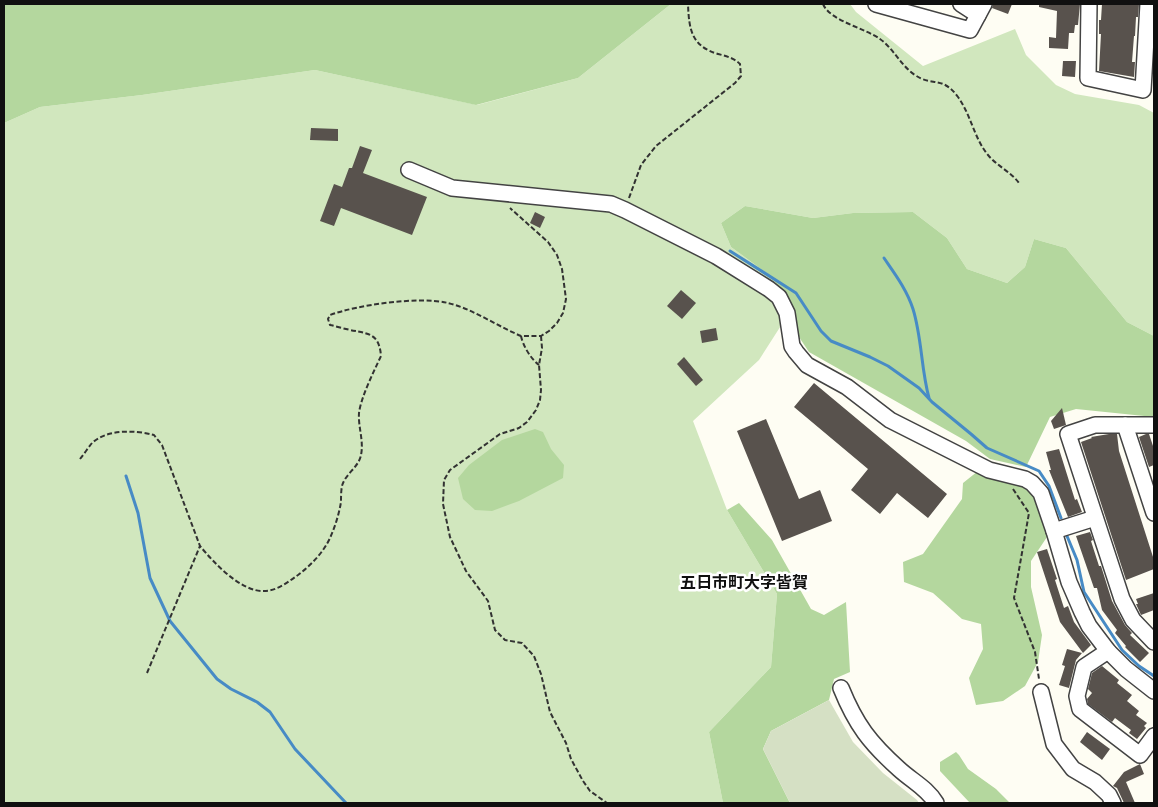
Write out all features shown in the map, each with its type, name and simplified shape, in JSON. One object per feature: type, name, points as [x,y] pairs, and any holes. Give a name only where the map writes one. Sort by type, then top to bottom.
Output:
[{"type":"street","points":[[876,4],[970,30],[981,10],[961,4]]},
{"type":"street","points":[[1089,4],[1088,78],[1143,90],[1148,4]]},
{"type":"street","points":[[409,170],[452,188],[610,204],[716,256],[769,289],[779,297],[786,313],[792,346],[807,365],[846,387],[890,420],[989,470],[1025,479],[1032,483],[1041,493],[1069,582],[1082,612],[1108,651],[1126,669],[1154,691]]},
{"type":"street","points":[[1154,425],[1095,425],[1068,434],[1122,599],[1133,620],[1154,642]]},
{"type":"street","points":[[1125,425],[1154,513]]},
{"type":"street","points":[[1054,531],[1094,518]]},
{"type":"street","points":[[1108,651],[1084,667],[1077,696],[1080,709],[1140,755],[1154,736]]},
{"type":"street","points":[[841,688],[852,715],[866,737],[900,770],[931,795],[936,803]]},
{"type":"street","points":[[1040,692],[1054,744],[1073,769],[1095,782],[1113,803]]},
{"type":"path","points":[[624,210],[646,156],[675,129],[736,83],[741,76],[740,64],[736,60],[709,51],[695,39],[690,31],[688,4]]},
{"type":"path","points":[[823,4],[832,16],[882,40],[916,76],[942,82],[951,88],[959,99],[977,138],[988,156],[1016,178],[1019,183]]},
{"type":"path","points":[[80,459],[92,443],[102,436],[111,433],[154,435],[162,445],[200,546],[208,556],[233,579],[257,590],[265,591],[284,584],[301,572],[321,552],[329,539],[337,518],[344,478],[357,464],[361,455],[359,413],[380,356],[380,347],[376,339],[366,332],[346,330],[330,325],[328,319],[330,315],[406,300],[430,300],[455,305],[521,336],[541,336],[557,323],[564,313],[566,299],[562,269],[557,255],[548,242],[510,208]]},
{"type":"path","points":[[521,336],[534,362],[539,365]]},
{"type":"path","points":[[541,336],[542,348],[539,365],[541,390],[536,410],[527,422],[519,428],[500,434],[450,470],[444,480],[442,504],[450,537],[466,571],[488,601],[495,630],[505,640],[522,643],[534,656],[541,674],[550,712],[566,743],[571,758],[590,791],[607,803]]},
{"type":"path","points":[[1003,473],[1029,513],[1014,598],[1035,652],[1040,692]]},
{"type":"path","points":[[146,674],[200,546]]},
{"type":"green space","points":[[4,4],[671,4],[578,78],[476,105],[315,70],[142,95],[40,107],[4,123]]},
{"type":"green space","points":[[671,4],[850,4],[856,12],[923,66],[1015,29],[1026,55],[1056,85],[1075,94],[1139,105],[1154,113],[1154,336],[1127,322],[1066,248],[1034,239],[1025,267],[1007,283],[967,269],[947,238],[913,212],[853,213],[813,218],[745,206],[721,223],[731,247],[772,277],[791,310],[759,360],[693,421],[727,510],[777,594],[771,667],[709,732],[723,803],[4,803],[4,123],[40,107],[142,95],[315,70],[477,105],[578,78]]},
{"type":"green space","points":[[745,206],[813,218],[853,213],[913,212],[947,238],[967,269],[1007,283],[1025,267],[1034,239],[1066,248],[1127,322],[1154,336],[1154,417],[1076,409],[1050,417],[1026,467],[990,459],[966,441],[809,352],[799,337],[791,310],[772,277],[731,247],[721,223]]},
{"type":"green space","points":[[535,429],[543,432],[551,449],[564,465],[563,478],[519,501],[492,511],[475,510],[463,499],[458,478],[469,465],[502,440]]},
{"type":"green space","points":[[978,471],[1022,483],[1034,496],[1047,537],[1031,561],[1031,587],[1042,635],[1038,662],[1025,686],[1003,701],[976,705],[969,678],[983,649],[981,624],[962,619],[933,593],[904,582],[903,562],[923,554],[962,499],[963,483]]},
{"type":"green space","points":[[739,503],[772,540],[811,609],[824,615],[846,602],[850,672],[834,679],[829,700],[771,731],[763,749],[790,803],[723,803],[709,732],[771,667],[777,594],[727,510]]},
{"type":"green space","points":[[829,700],[853,742],[883,773],[919,803],[790,803],[763,749],[771,731]]},
{"type":"green space","points":[[956,752],[968,769],[996,789],[1010,803],[970,803],[940,771],[940,762]]},
{"type":"building","points":[[993,4],[1012,4],[1008,14],[992,8]]},
{"type":"building","points":[[1039,4],[1080,4],[1078,25],[1075,25],[1074,33],[1069,33],[1068,49],[1049,48],[1049,37],[1056,38],[1057,11],[1039,7]]},
{"type":"building","points":[[1102,4],[1139,4],[1132,62],[1135,62],[1134,77],[1099,71],[1101,34],[1099,34],[1099,20],[1101,20]]},
{"type":"building","points":[[1063,61],[1076,61],[1075,77],[1062,76]]},
{"type":"building","points":[[311,128],[338,129],[338,141],[310,140]]},
{"type":"building","points":[[360,146],[372,150],[363,173],[427,197],[412,235],[341,208],[334,226],[320,221],[334,184],[342,187],[349,168],[352,168]]},
{"type":"building","points":[[535,212],[545,217],[540,228],[530,223]]},
{"type":"building","points":[[681,290],[696,303],[682,319],[667,306]]},
{"type":"building","points":[[716,328],[718,340],[702,343],[700,331]]},
{"type":"building","points":[[684,357],[703,380],[696,386],[677,364]]},
{"type":"building","points":[[814,383],[947,494],[928,518],[897,493],[880,514],[851,490],[868,469],[794,407]]},
{"type":"building","points":[[1062,408],[1066,425],[1054,429],[1051,421]]},
{"type":"building","points":[[766,419],[799,499],[820,490],[832,521],[782,541],[737,431]]},
{"type":"building","points":[[1117,434],[1119,451],[1154,560],[1154,569],[1126,580],[1081,442],[1091,437]]},
{"type":"building","points":[[1149,434],[1154,449],[1154,465],[1149,467],[1139,437]]},
{"type":"building","points":[[1059,449],[1075,500],[1077,499],[1082,512],[1068,517],[1049,470],[1051,470],[1046,452]]},
{"type":"building","points":[[1090,532],[1093,540],[1091,541],[1112,601],[1125,625],[1132,633],[1130,635],[1149,653],[1140,662],[1125,647],[1115,633],[1117,630],[1102,610],[1097,588],[1094,588],[1076,536]]},
{"type":"building","points":[[1047,549],[1064,608],[1068,606],[1074,622],[1091,645],[1083,653],[1060,622],[1037,552]]},
{"type":"building","points":[[1154,593],[1154,610],[1141,615],[1136,599]]},
{"type":"building","points":[[1067,649],[1082,653],[1076,660],[1069,688],[1059,685],[1065,666],[1062,665]]},
{"type":"building","points":[[1102,666],[1119,680],[1117,683],[1132,695],[1127,701],[1139,711],[1136,715],[1147,723],[1144,726],[1146,728],[1137,739],[1129,733],[1131,730],[1115,718],[1112,722],[1088,704],[1087,699],[1092,693],[1088,689],[1092,673]]},
{"type":"building","points":[[1087,732],[1110,749],[1102,760],[1080,742]]},
{"type":"building","points":[[1140,764],[1144,774],[1126,782],[1135,803],[1124,803],[1117,788],[1113,786],[1124,772]]},
{"type":"waterway","points":[[730,251],[796,293],[821,331],[831,341],[888,366],[919,388],[932,402],[987,448],[1039,471],[1049,486],[1061,518]]},
{"type":"waterway","points":[[884,258],[904,289],[913,309],[929,398]]},
{"type":"waterway","points":[[126,476],[138,513],[150,578],[170,621],[217,679],[231,689],[257,702],[270,712],[295,749],[346,803]]},
{"type":"waterway","points":[[1067,536],[1077,560],[1084,592],[1122,650],[1139,666],[1154,676]]},
{"type":"district","name":"五日市町大字皆賀","points":[[744,582]]}]
